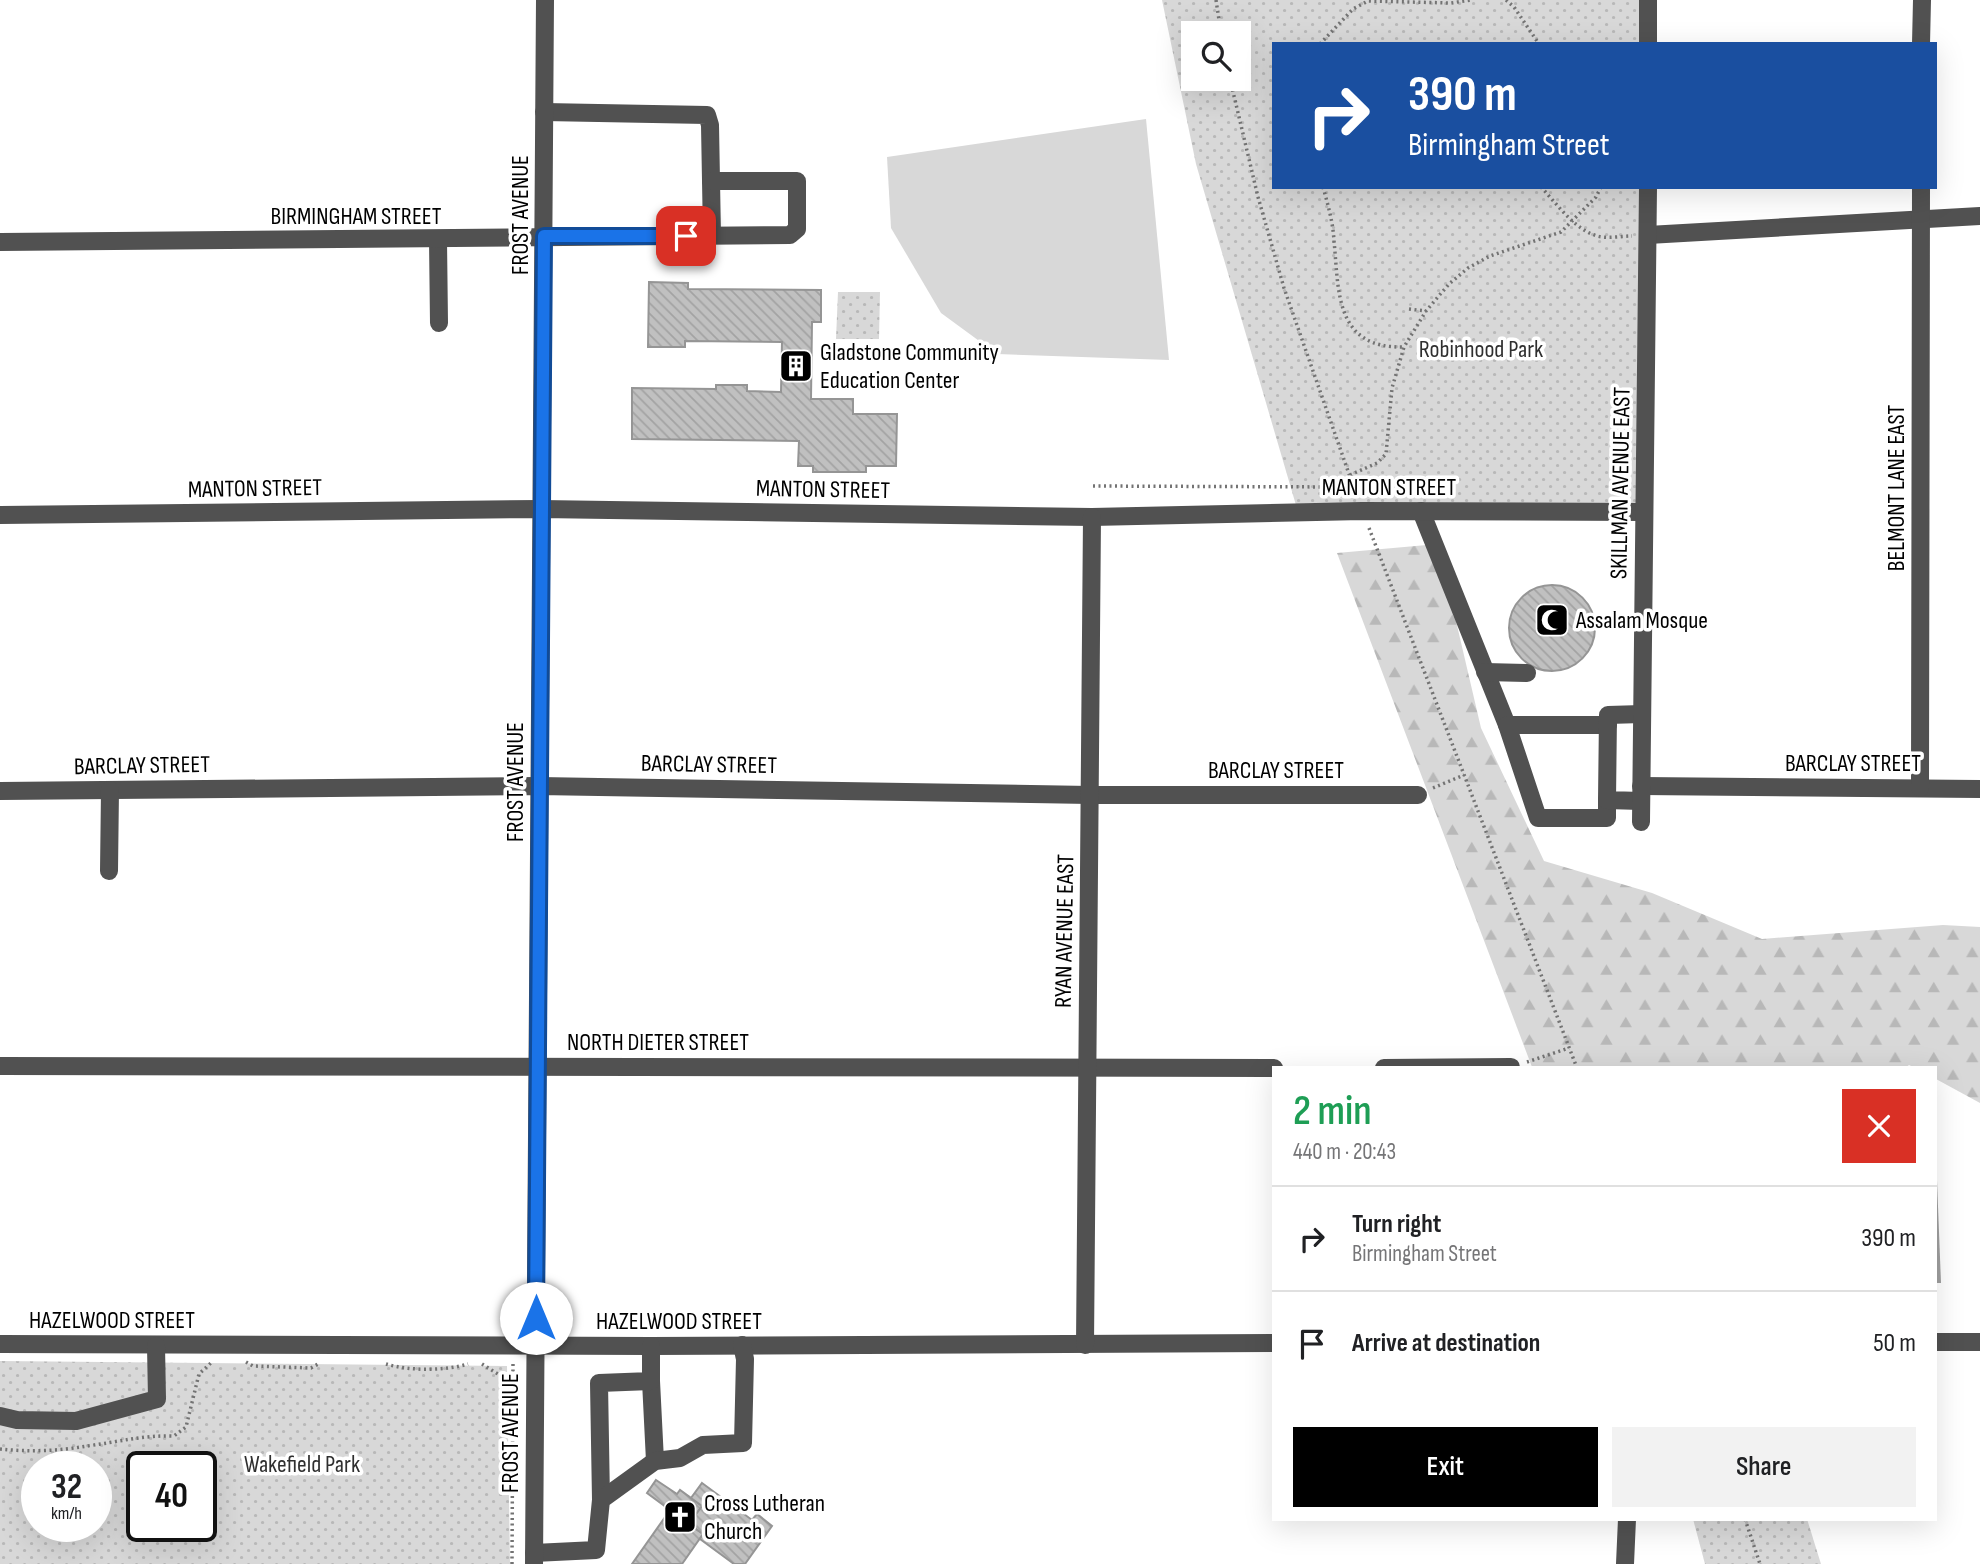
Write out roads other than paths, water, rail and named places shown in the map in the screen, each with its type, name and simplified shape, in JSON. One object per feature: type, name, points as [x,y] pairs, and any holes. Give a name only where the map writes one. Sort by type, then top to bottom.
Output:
[{"type":"street","name":"FROST AVENUE","points":[[534,1558],[545,0]]},
{"type":"street","points":[[1648,0],[1648,42]]},
{"type":"street","points":[[1921,42],[1922,0]]},
{"type":"street","points":[[544,112],[707,115],[710,125],[712,236]]},
{"type":"street","name":"BIRMINGHAM STREET","points":[[0,242],[790,235],[797,229],[797,181],[711,181]]},
{"type":"street","name":"SKILLMAN AVENUE EAST","points":[[1641,821],[1648,189]]},
{"type":"street","name":"BELMONT LANE EAST","points":[[1920,189],[1920,788]]},
{"type":"street","points":[[1648,235],[1980,216]]},
{"type":"street","points":[[438,240],[439,323]]},
{"type":"street","name":"MANTON STREET","points":[[0,515],[541,509],[1092,517],[1362,511],[1644,512]]},
{"type":"street","points":[[1420,511],[1507,724],[1538,818],[1607,818],[1608,715],[1642,714]]},
{"type":"street","name":"RYAN AVENUE EAST","points":[[1085,1345],[1092,517]]},
{"type":"street","points":[[1485,672],[1527,673]]},
{"type":"street","points":[[1507,724],[1608,725]]},
{"type":"street","name":"BARCLAY STREET","points":[[0,791],[539,786],[1090,795],[1418,794]]},
{"type":"street","name":"BARCLAY STREET","points":[[1607,800],[1642,793],[1980,789]]},
{"type":"street","points":[[109,871],[110,790]]},
{"type":"street","name":"NORTH DIETER STREET","points":[[0,1066],[1272,1068]]},
{"type":"street","points":[[1937,1342],[1980,1342]]},
{"type":"street","name":"HAZELWOOD STREET","points":[[0,1344],[651,1346],[1272,1343]]},
{"type":"street","points":[[601,1500],[655,1461],[680,1458],[703,1445],[743,1443],[745,1359],[742,1345]]},
{"type":"street","points":[[0,1416],[17,1420],[76,1421],[157,1399],[156,1346]]},
{"type":"street","points":[[651,1346],[655,1461]]},
{"type":"street","points":[[534,1558],[596,1550],[601,1500],[599,1383],[651,1381]]},
{"type":"street","points":[[1625,1564],[1627,1521]]},
{"type":"place","name":"Gladstone Community Education Center","points":[[796,366]]},
{"type":"place","name":"Assalam Mosque","points":[[1552,620]]},
{"type":"place","name":"Cross Lutheran Church","points":[[680,1517]]},
{"type":"park label","name":"Robinhood Park","points":[[1481,349]]},
{"type":"park label","name":"Wakefield Park","points":[[302,1464]]}]
